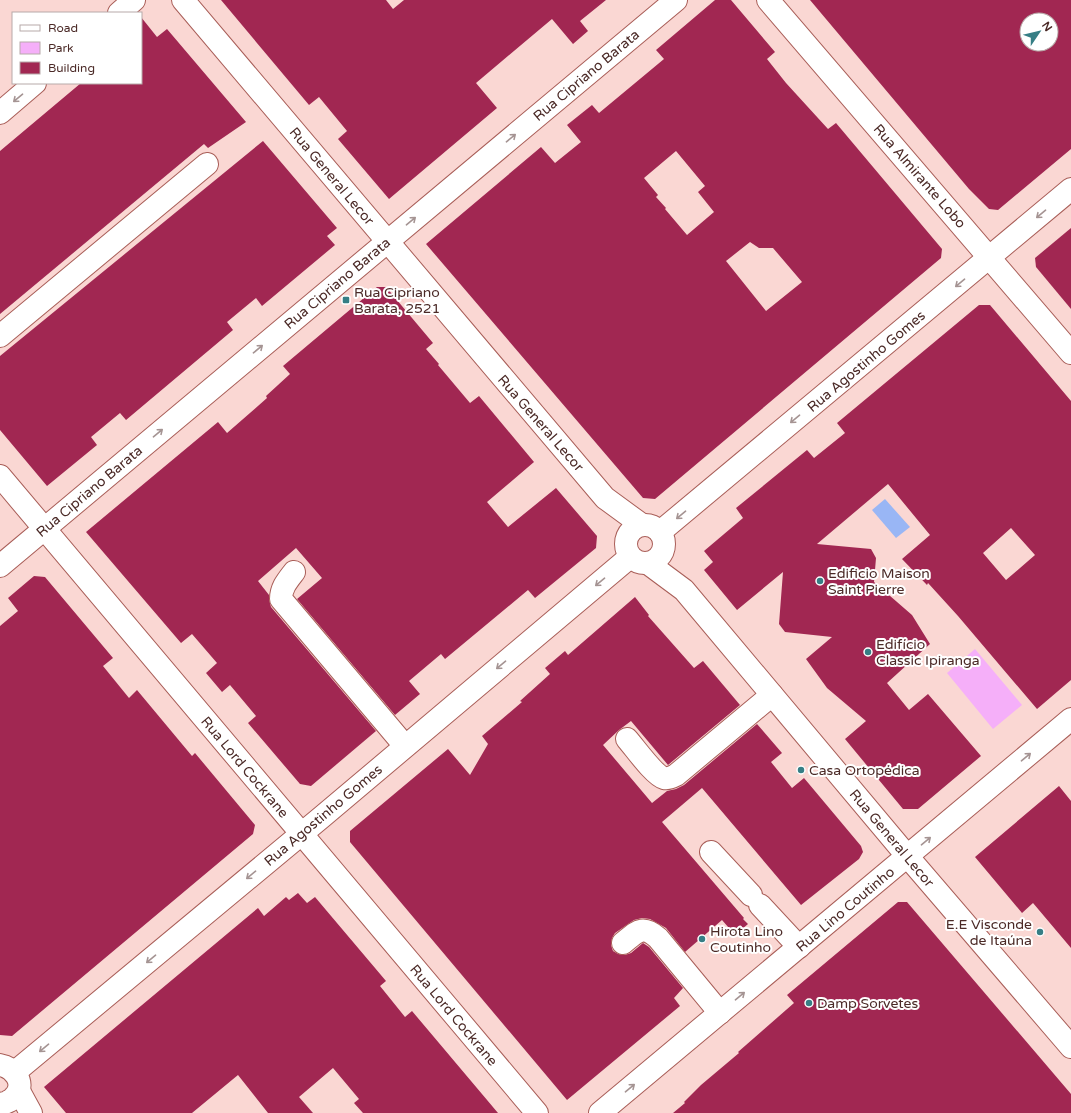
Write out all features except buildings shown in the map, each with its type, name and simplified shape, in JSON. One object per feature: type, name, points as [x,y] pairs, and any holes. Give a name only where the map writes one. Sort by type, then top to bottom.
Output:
[{"type":"street","points":[[120,12],[134,0]]},
{"type":"street","name":"Rua General Lecor","points":[[183,0],[605,498],[635,554],[684,590]]},
{"type":"street","name":"Rua Cipriano Barata","points":[[0,566],[676,0]]},
{"type":"street","name":"Rua Almirante Lobo","points":[[768,0],[1071,353]]},
{"type":"street","points":[[0,113],[34,84]]},
{"type":"street","points":[[0,336],[207,164]]},
{"type":"street","name":"Rua Agostinho Gomes","points":[[656,534],[1071,189]]},
{"type":"street","name":"Rua Lord Cockrane","points":[[0,476],[537,1113]]},
{"type":"street","name":"Rua General Lecor","points":[[605,498],[656,534],[684,590],[908,857],[1071,1047]]},
{"type":"street","points":[[630,531],[656,534],[660,558],[635,554],[630,531]]},
{"type":"street","name":"Rua Agostinho Gomes","points":[[0,1105],[11,1101],[11,1076],[635,554]]},
{"type":"street","points":[[294,572],[281,592],[281,598],[405,746]]},
{"type":"street","points":[[627,739],[657,774],[664,778],[670,778],[676,775],[772,695]]},
{"type":"street","name":"Rua Lino Coutinho","points":[[600,1113],[908,857],[1071,719]]},
{"type":"street","points":[[711,852],[799,947]]},
{"type":"street","points":[[623,943],[640,930],[647,930],[653,933],[720,1012]]},
{"type":"street","points":[[11,1076],[31,1113]]},
{"type":"street","points":[[0,1105],[10,1113]]},
{"type":"green space","points":[[975,649],[1022,705],[993,729],[947,673]]},
{"type":"water","points":[[885,499],[910,527],[896,538],[872,510]]},
{"type":"place","name":"Rua Cipriano Barata, 2521","points":[[346,300]]},
{"type":"place","name":"Edificio Maison Saint Pierre","points":[[820,581]]},
{"type":"place","name":"Edifício Classic Ipiranga","points":[[868,652]]},
{"type":"place","name":"Casa Ortopédica","points":[[801,770]]},
{"type":"place","name":"E.E Visconde de Itaúna","points":[[1040,932]]},
{"type":"place","name":"Hirota Lino Coutinho","points":[[702,939]]},
{"type":"place","name":"Damp Sorvetes","points":[[809,1003]]}]
